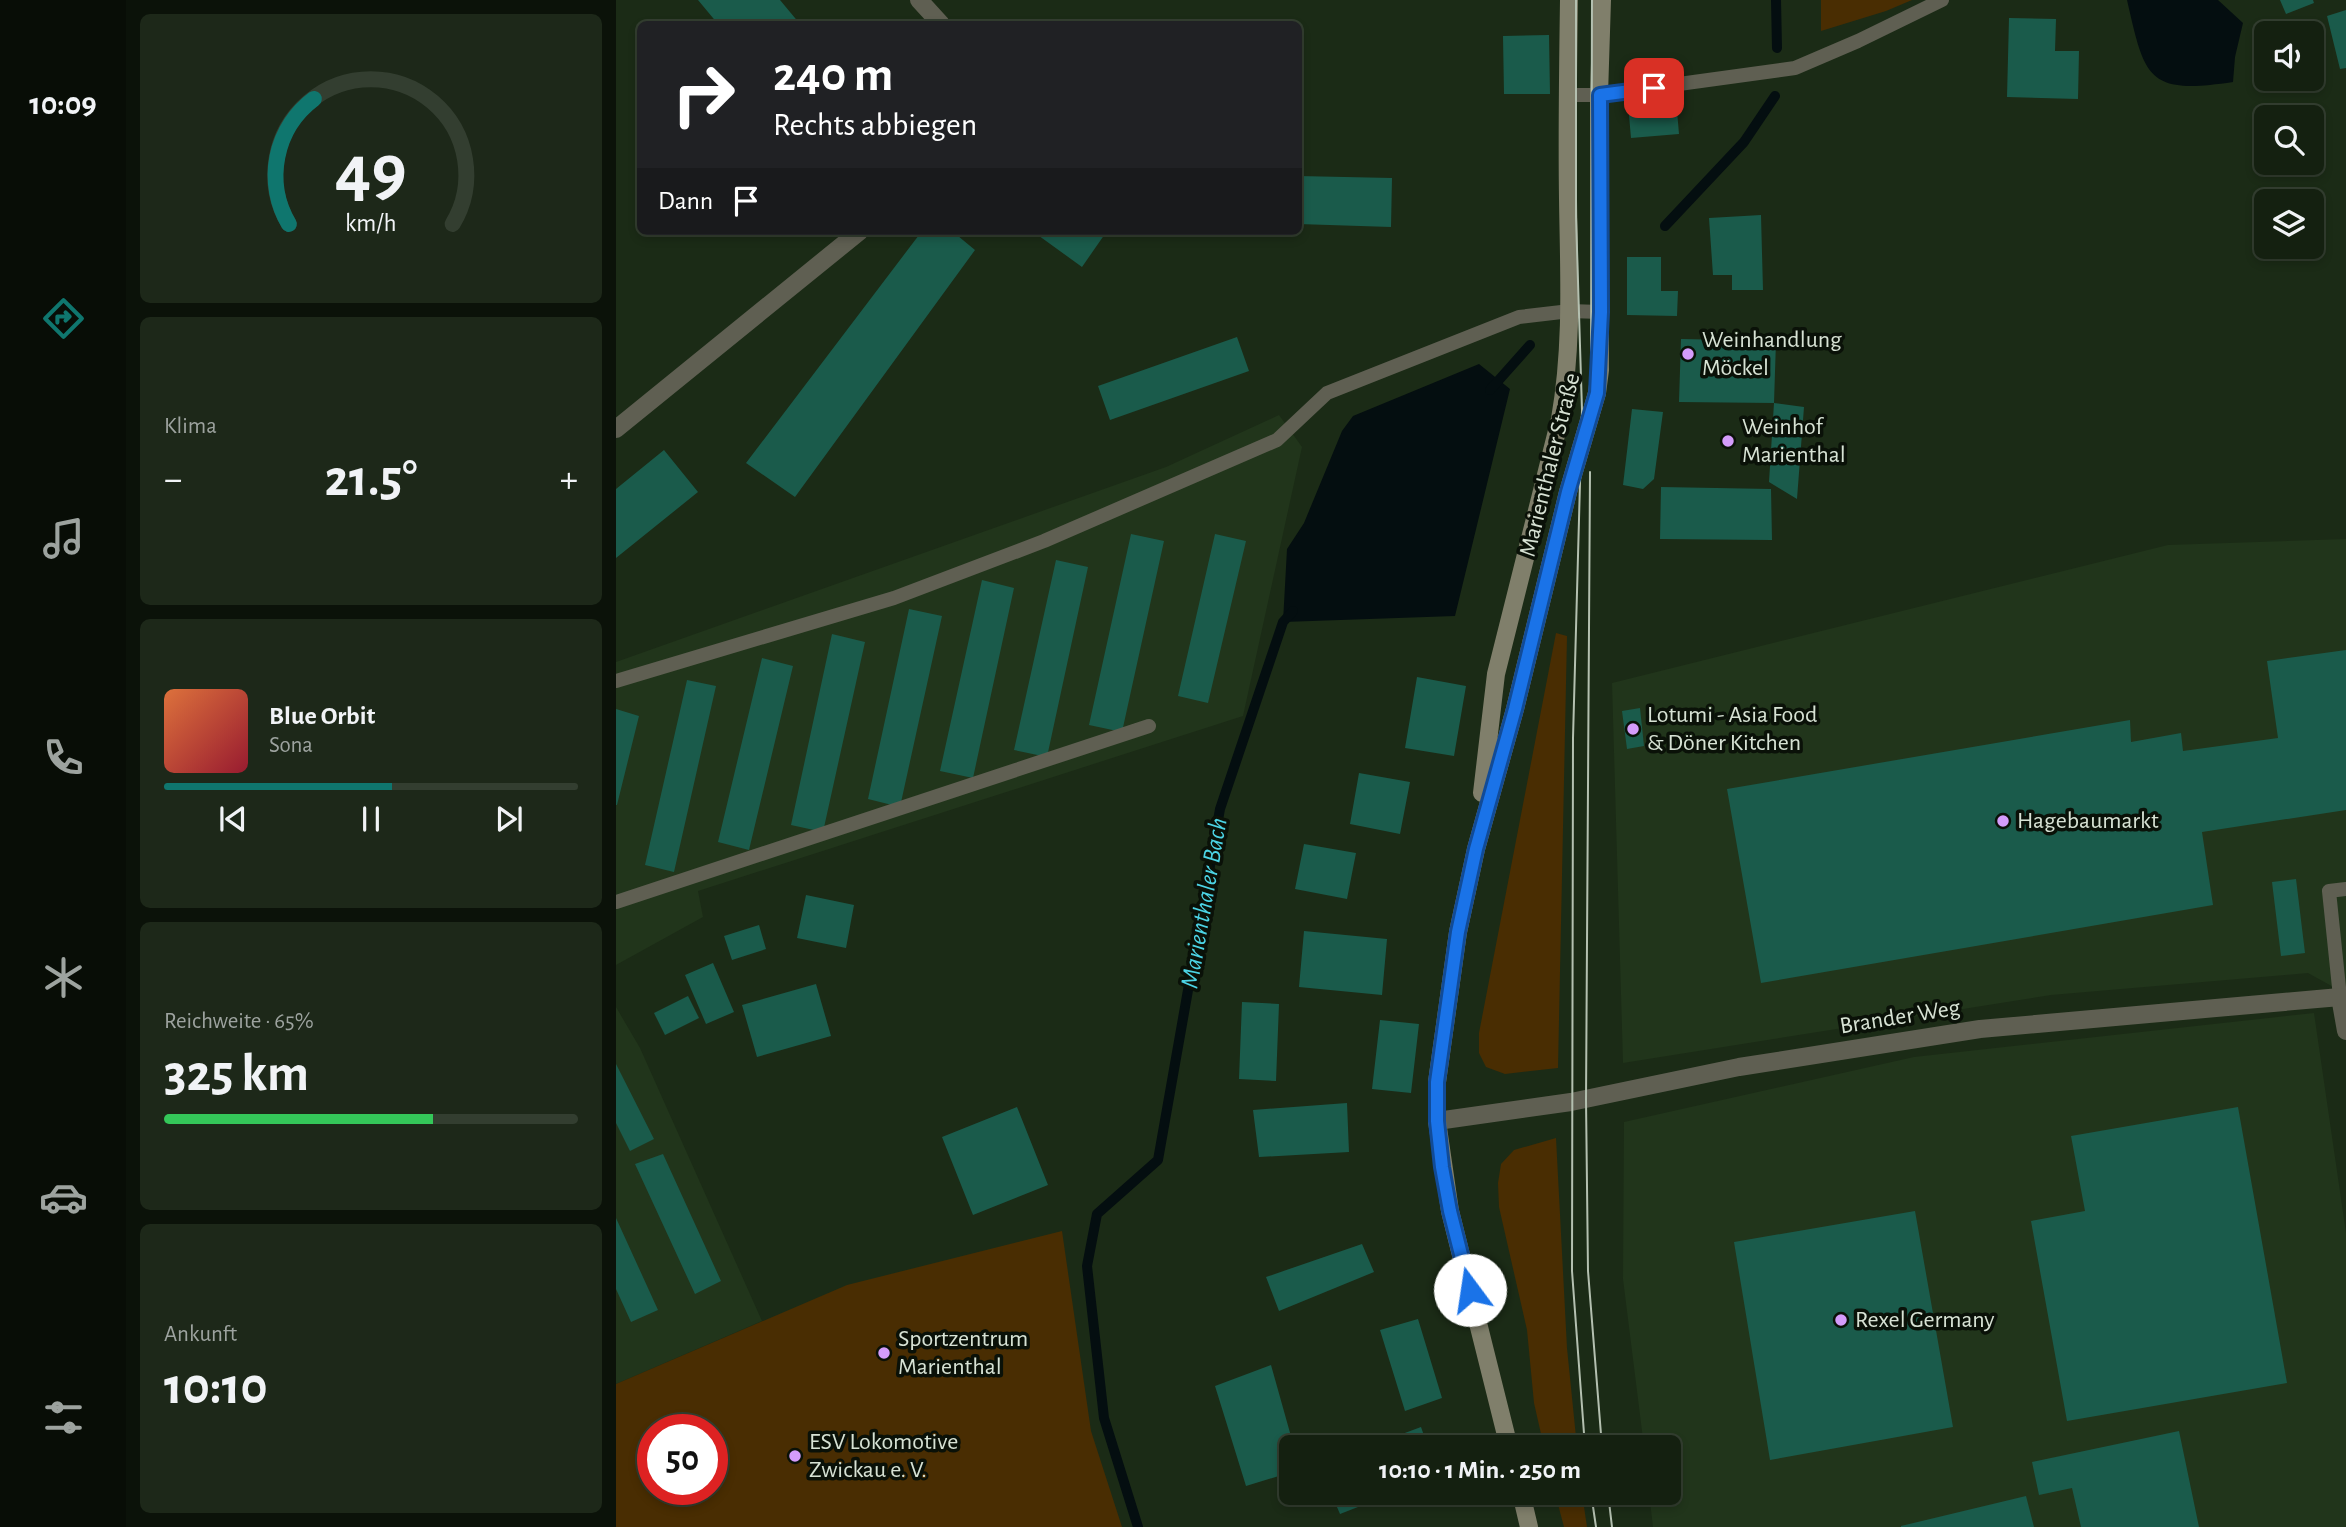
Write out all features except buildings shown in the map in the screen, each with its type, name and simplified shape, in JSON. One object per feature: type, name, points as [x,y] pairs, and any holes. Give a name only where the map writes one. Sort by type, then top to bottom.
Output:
[{"type":"main road","name":"Marienthaler Straße","points":[[1476,849],[1496,674],[1560,419],[1567,377],[1570,311],[1567,95],[1569,0]]},
{"type":"main road","name":"Marienthaler Straße","points":[[1506,1435],[1450,1211],[1437,1121],[1437,1082],[1458,932],[1476,849],[1515,709],[1568,492],[1597,393],[1601,312],[1602,0]]},
{"type":"main road","points":[[1524,1505],[1529,1527]]},
{"type":"street","points":[[919,0],[938,21]]},
{"type":"street","points":[[616,429],[855,235]]},
{"type":"street","points":[[2340,996],[2346,1031]]},
{"type":"street","name":"Brander Weg","points":[[1437,1121],[1572,1102],[1739,1067],[1980,1029],[2340,996]]},
{"type":"lane","points":[[1567,95],[1600,95],[1795,68],[1942,0]]},
{"type":"lane","points":[[616,681],[894,598],[1044,541],[1277,440],[1327,393],[1519,317],[1570,311],[1601,312]]},
{"type":"lane","points":[[616,902],[1149,726]]},
{"type":"lane","points":[[2340,996],[2329,891],[2346,889]]},
{"type":"shaded area","points":[[1821,0],[1912,0],[1821,31]]},
{"type":"shaded area","points":[[2127,0],[2218,0],[2243,23],[2235,57],[2233,82],[2183,86],[2166,82],[2154,75],[2139,48]]},
{"type":"shaded area","points":[[1479,364],[1510,389],[1455,616],[1283,622],[1287,549],[1304,523],[1342,431],[1353,416]]},
{"type":"shaded area","points":[[1279,415],[1302,447],[1243,716],[698,891],[703,917],[616,965],[616,662],[1166,467]]},
{"type":"shaded area","name":"Hagebaumarkt","points":[[2346,539],[2346,994],[2308,973],[2051,995],[1623,1063],[1612,683],[2168,545]]},
{"type":"shaded area","points":[[1556,633],[1567,636],[1558,1068],[1505,1074],[1486,1067],[1479,1053],[1479,1033]]},
{"type":"shaded area","points":[[616,1007],[640,1048],[762,1321],[616,1384]]},
{"type":"shaded area","points":[[2314,1013],[2346,1233],[2346,1527],[1653,1527],[1650,1505],[1681,1505],[1681,1435],[1642,1435],[1623,1279],[1624,1122],[1914,1057]]},
{"type":"shaded area","points":[[1556,1138],[1567,1348],[1576,1435],[1541,1435],[1534,1403],[1527,1330],[1499,1207],[1498,1183],[1501,1164],[1514,1150]]},
{"type":"shaded area","name":"Sportzentrum Marienthal","points":[[1062,1231],[1091,1431],[1122,1527],[616,1527],[616,1384],[847,1285]]},
{"type":"shaded area","points":[[1558,1505],[1584,1505],[1587,1527],[1564,1527]]},
{"type":"waterway","name":"Marienthaler Bach","points":[[1776,0],[1777,48]]},
{"type":"waterway","name":"Marienthaler Bach","points":[[1665,226],[1744,142],[1775,96]]},
{"type":"waterway","name":"Marienthaler Bach","points":[[1490,390],[1530,345]]},
{"type":"waterway","name":"Marienthaler Bach","points":[[1138,1527],[1104,1418],[1087,1266],[1097,1214],[1158,1160],[1220,809],[1283,622],[1293,611]]},
{"type":"tram line","points":[[1576,0],[1576,217],[1582,410],[1573,738],[1572,1271],[1584,1435]]},
{"type":"tram line","points":[[1591,392],[1592,0]]},
{"type":"tram line","points":[[1590,472],[1586,1100],[1588,1271],[1601,1435]]},
{"type":"tram line","points":[[1593,1505],[1596,1527]]},
{"type":"tram line","points":[[1609,1505],[1612,1527]]},
{"type":"place","name":"Weinhandlung Möckel","points":[[1688,354]]},
{"type":"place","name":"Weinhof Marienthal","points":[[1728,441]]},
{"type":"place","name":"Lotumi - Asia Food & Döner Kitchen","points":[[1633,729]]},
{"type":"place","name":"Hagebaumarkt","points":[[2003,821]]},
{"type":"place","name":"Rexel Germany","points":[[1841,1320]]},
{"type":"place","name":"Sportzentrum Marienthal","points":[[884,1353]]},
{"type":"place","name":"ESV Lokomotive Zwickau e. V.","points":[[795,1456]]},
{"type":"route","points":[[1470,1290],[1450,1211],[1437,1121],[1437,1082],[1458,932],[1476,849],[1515,709],[1568,492],[1597,393],[1601,312],[1600,95],[1654,88]]}]
